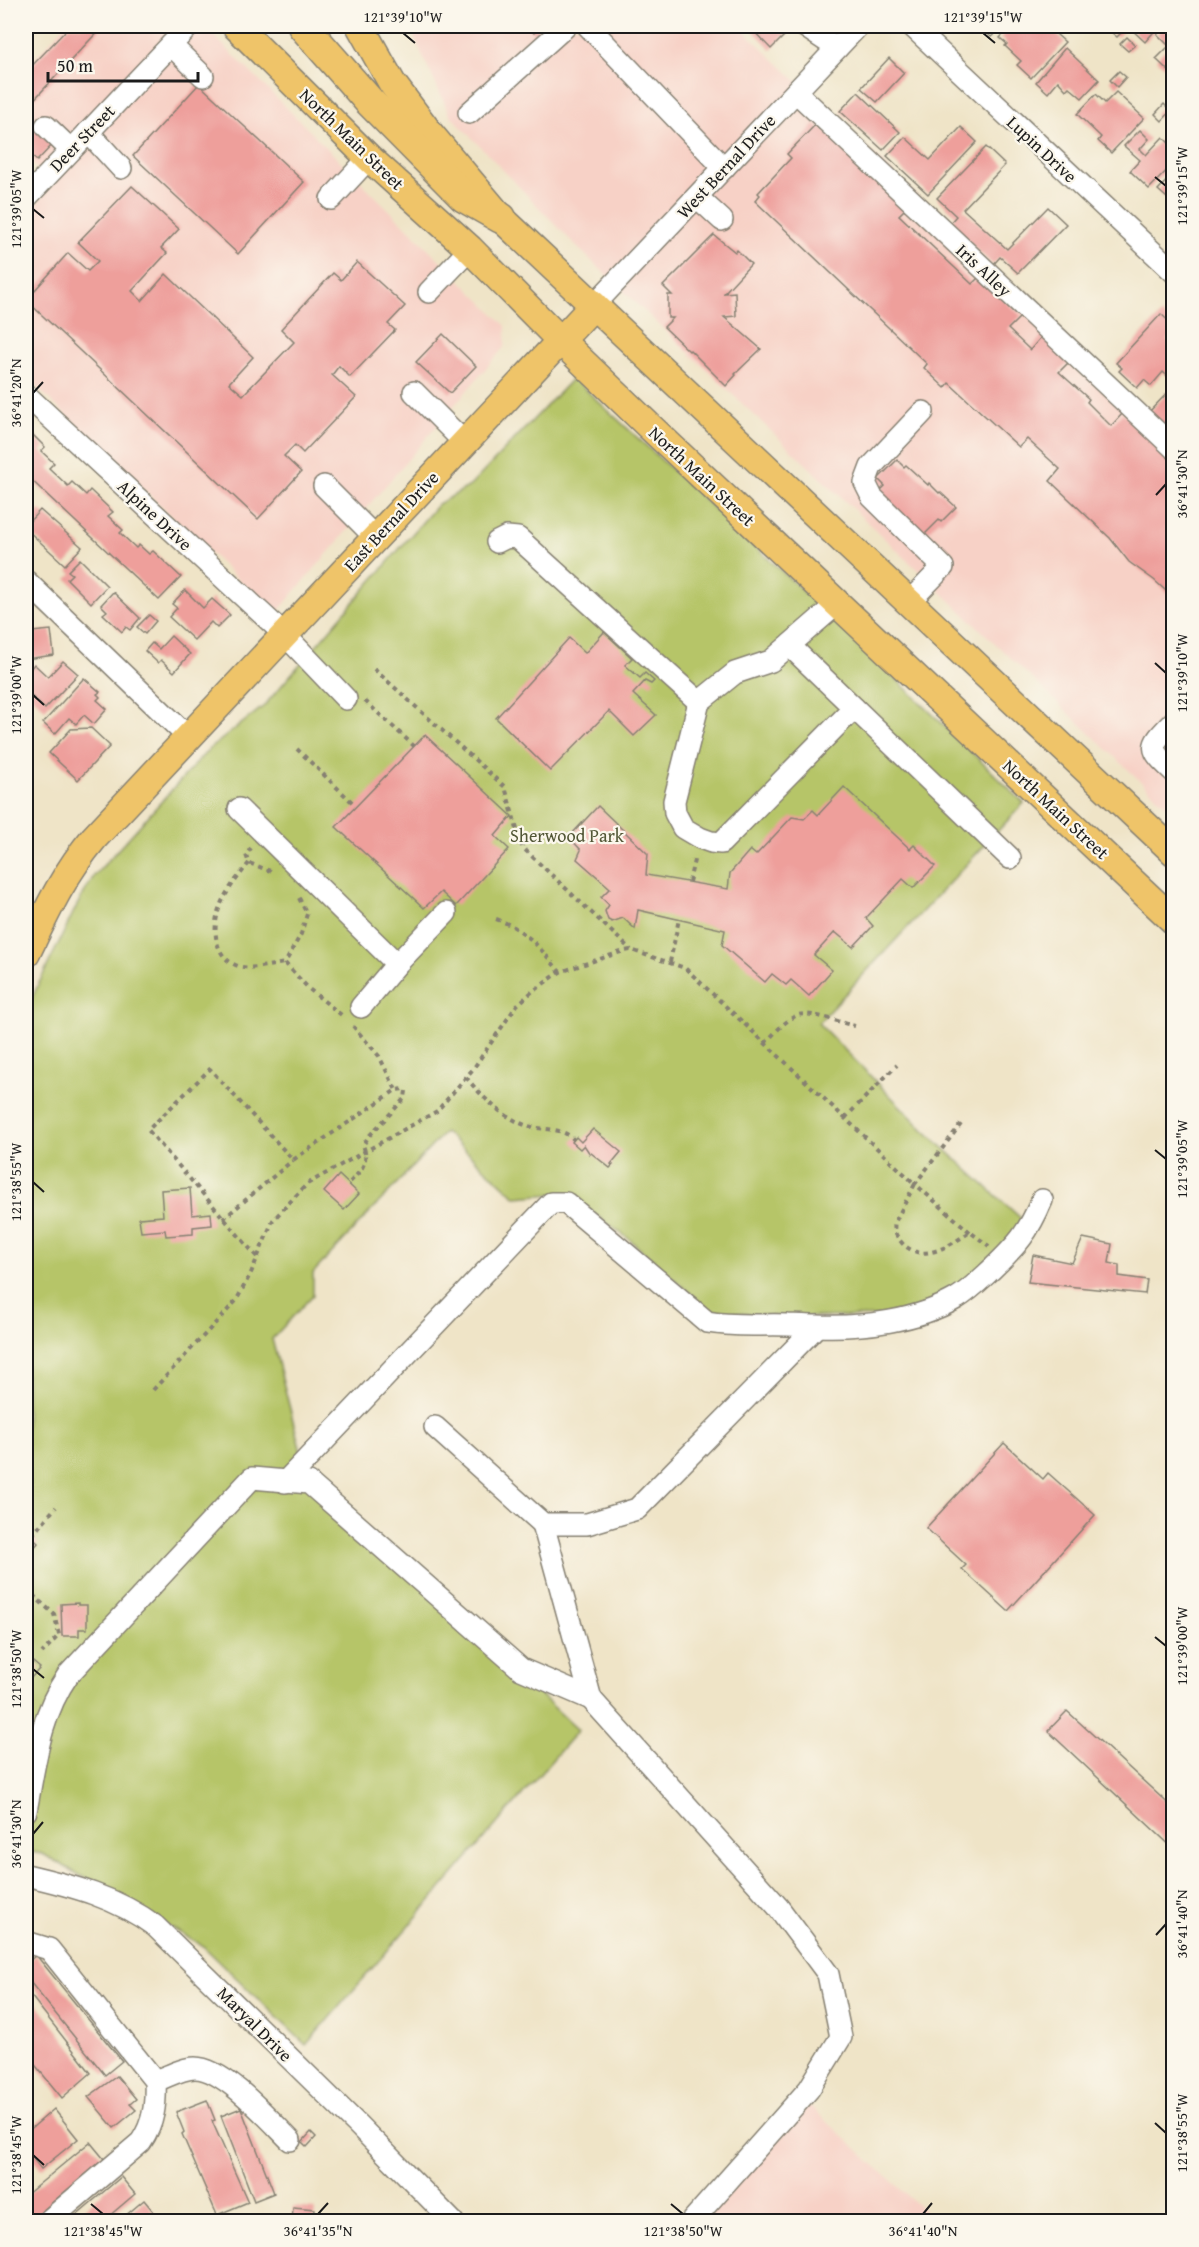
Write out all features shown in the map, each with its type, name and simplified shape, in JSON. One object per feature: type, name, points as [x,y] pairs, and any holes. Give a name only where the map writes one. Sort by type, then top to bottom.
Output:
[{"type":"highway","points":[[303,26],[369,100],[464,197],[501,218]]},
{"type":"main road","name":"North Main Street","points":[[236,26],[369,159],[470,249],[561,341],[1173,921]]},
{"type":"main road","points":[[360,26],[392,83],[431,135],[501,218],[1173,852]]},
{"type":"main road","name":"East Bernal Drive","points":[[26,954],[72,864],[94,838],[594,305]]},
{"type":"street","name":"Deer Street","points":[[26,198],[189,26]]},
{"type":"street","points":[[469,113],[566,26]]},
{"type":"street","points":[[588,26],[724,168]]},
{"type":"street","points":[[804,26],[837,48]]},
{"type":"street","name":"West Bernal Drive","points":[[594,305],[858,26]]},
{"type":"street","name":"Lupin Drive","points":[[912,26],[1173,272]]},
{"type":"street","points":[[171,45],[203,76]]},
{"type":"street","name":"Iris Alley","points":[[796,92],[1173,448]]},
{"type":"street","points":[[46,126],[70,150]]},
{"type":"street","points":[[88,132],[121,168]]},
{"type":"street","points":[[331,199],[369,159]]},
{"type":"street","points":[[697,197],[722,220]]},
{"type":"street","points":[[429,292],[470,249]]},
{"type":"street","points":[[414,392],[464,442]]},
{"type":"street","name":"Alpine Drive","points":[[26,396],[354,699]]},
{"type":"street","points":[[908,603],[943,567],[872,497],[865,483],[871,467],[923,412]]},
{"type":"street","points":[[324,486],[376,537]]},
{"type":"street","points":[[497,542],[507,537],[518,538],[699,702]]},
{"type":"street","points":[[26,581],[188,737]]},
{"type":"street","points":[[838,603],[771,661],[735,673],[699,702],[674,801],[675,813],[683,828],[700,838],[721,843],[854,708]]},
{"type":"street","points":[[790,646],[1010,858]]},
{"type":"street","points":[[1173,721],[1156,739],[1153,748],[1156,756],[1173,772]]},
{"type":"street","points":[[239,809],[397,964]]},
{"type":"street","points":[[360,1007],[446,913]]},
{"type":"street","points":[[285,1482],[548,1205],[556,1202],[566,1203],[707,1322],[731,1325],[790,1324],[816,1327],[855,1325],[896,1319],[941,1305],[958,1297],[1004,1257],[1028,1232],[1042,1200]]},
{"type":"street","points":[[543,1524],[586,1524],[636,1509],[816,1327]]},
{"type":"street","points":[[435,1427],[543,1524],[591,1699]]},
{"type":"street","points":[[26,1810],[44,1722],[50,1704],[68,1675],[252,1478],[309,1483],[521,1669],[591,1699],[778,1908],[828,1974],[841,2037],[809,2089],[691,2222]]},
{"type":"street","name":"Maryal Drive","points":[[26,1875],[106,1897],[132,1910],[155,1926],[358,2125],[453,2222]]},
{"type":"street","points":[[26,1942],[49,1949],[155,2081],[156,2104],[148,2132],[141,2142],[47,2222]]},
{"type":"street","points":[[155,2081],[189,2068],[215,2073],[251,2102],[290,2140]]},
{"type":"path","points":[[374,669],[505,787],[522,847],[631,950]]},
{"type":"path","points":[[354,699],[414,746]]},
{"type":"path","points":[[297,749],[355,805]]},
{"type":"path","points":[[263,832],[246,855],[249,863],[274,872],[280,878]]},
{"type":"path","points":[[688,882],[700,838]]},
{"type":"path","points":[[249,863],[221,904],[214,927],[217,946],[229,960],[240,966],[261,967],[285,963]]},
{"type":"path","points":[[285,963],[301,934],[307,914],[298,897]]},
{"type":"path","points":[[496,919],[520,929],[560,972]]},
{"type":"path","points":[[670,962],[679,919]]},
{"type":"path","points":[[153,1390],[236,1301],[273,1220],[291,1200],[317,1178],[437,1111],[466,1077],[517,1005],[533,991],[560,972],[624,951],[631,950],[685,968],[915,1184],[970,1232],[1004,1257]]},
{"type":"path","points":[[285,963],[309,989],[348,1020],[379,1056],[396,1090]]},
{"type":"path","points":[[765,1043],[780,1028],[800,1015],[808,1014],[855,1026]]},
{"type":"path","points":[[845,1118],[897,1065]]},
{"type":"path","points":[[257,1257],[148,1130],[210,1069],[293,1160]]},
{"type":"path","points":[[466,1077],[490,1103],[515,1120],[533,1127],[565,1132],[574,1140]]},
{"type":"path","points":[[224,1219],[293,1160],[401,1088],[406,1091],[405,1098],[363,1145],[366,1152],[364,1167],[348,1184]]},
{"type":"path","points":[[961,1124],[915,1184],[895,1222],[894,1229],[896,1235],[909,1249],[920,1253],[932,1253],[970,1232]]},
{"type":"path","points":[[26,1542],[56,1507]]},
{"type":"path","points":[[26,1589],[54,1614],[59,1635],[42,1653]]},
{"type":"shaded area","points":[[64,26],[204,26],[506,326],[505,346],[275,615],[26,377],[26,217],[52,185],[26,157],[26,68]]},
{"type":"shaded area","points":[[409,26],[739,26],[1173,439],[1173,812],[577,247],[450,115]]},
{"type":"shaded area","points":[[807,2103],[935,2221],[701,2222]]},
{"type":"green space","name":"Sherwood Park","points":[[573,378],[858,642],[1024,803],[818,1023],[925,1131],[1025,1222],[944,1316],[784,1317],[710,1311],[629,1239],[565,1193],[516,1197],[445,1132],[313,1273],[313,1295],[272,1339],[307,1475],[578,1730],[306,2045],[203,1946],[43,1854],[26,1851],[26,1010],[77,905],[94,876],[208,750],[264,706],[438,504],[470,486]]},
{"type":"building","points":[[70,26],[103,26],[26,108],[26,72]]},
{"type":"building","points":[[527,26],[541,26],[534,33]]},
{"type":"building","points":[[749,26],[784,26],[789,31],[771,49]]},
{"type":"building","points":[[979,26],[1003,26],[991,37]]},
{"type":"building","points":[[1011,26],[1047,26],[1065,42],[1031,78],[1017,65],[1021,61],[1000,38]]},
{"type":"building","points":[[1104,26],[1128,26],[1117,37]]},
{"type":"building","points":[[1128,26],[1159,26],[1145,42]]},
{"type":"building","points":[[1165,26],[1174,26],[1174,76],[1156,59],[1169,46],[1157,34]]},
{"type":"building","points":[[1127,37],[1135,45],[1128,51],[1120,44]]},
{"type":"building","points":[[1065,48],[1099,80],[1082,98],[1069,87],[1066,90],[1058,81],[1048,93],[1036,82]]},
{"type":"building","points":[[889,58],[904,73],[877,102],[861,88]]},
{"type":"building","points":[[1119,71],[1126,77],[1117,87],[1110,80]]},
{"type":"building","points":[[199,84],[304,182],[238,254],[133,156]]},
{"type":"building","points":[[858,92],[900,132],[883,150],[840,111]]},
{"type":"building","points":[[1116,92],[1144,118],[1111,153],[1098,141],[1101,137],[1077,114],[1096,94],[1105,103]]},
{"type":"building","points":[[1164,104],[1171,111],[1162,121],[1155,114]]},
{"type":"building","points":[[26,118],[53,144],[37,161],[26,151]]},
{"type":"building","points":[[815,125],[819,129],[821,127],[906,208],[899,215],[972,284],[979,277],[1021,316],[1008,329],[1030,350],[1042,336],[1069,362],[1059,372],[1089,399],[1087,402],[1111,426],[1123,413],[1174,460],[1174,598],[1129,562],[1110,538],[1050,481],[1060,469],[1027,439],[1019,447],[949,383],[945,388],[924,368],[927,364],[755,201],[760,195],[758,193],[791,158],[787,154]]},
{"type":"building","points":[[961,127],[977,142],[928,194],[887,156],[905,137],[930,160]]},
{"type":"building","points":[[1140,130],[1149,139],[1140,149],[1146,155],[1163,137],[1174,148],[1174,163],[1149,189],[1130,171],[1140,160],[1124,146]]},
{"type":"building","points":[[986,147],[1005,165],[963,209],[1007,249],[1048,207],[1066,224],[1018,273],[1000,257],[993,265],[949,224],[956,216],[937,198]]},
{"type":"building","points":[[1174,173],[1174,204],[1158,190]]},
{"type":"building","points":[[132,186],[179,229],[161,248],[167,253],[132,291],[142,301],[166,274],[253,357],[229,383],[243,395],[294,342],[281,329],[333,273],[341,280],[357,262],[405,306],[388,324],[395,330],[350,377],[339,366],[332,375],[356,397],[303,453],[295,445],[284,456],[301,472],[258,519],[26,300],[68,253],[88,271],[98,261],[78,242]]},
{"type":"building","points":[[714,235],[735,252],[737,250],[751,264],[724,293],[735,292],[736,316],[724,317],[761,349],[726,386],[664,327],[673,318],[668,318],[668,295],[672,295],[663,286]]},
{"type":"building","points":[[1161,314],[1174,326],[1174,333],[1167,340],[1174,345],[1174,382],[1163,372],[1151,386],[1144,380],[1137,388],[1119,371],[1122,368],[1116,363]]},
{"type":"building","points":[[443,334],[476,366],[450,393],[416,362]]},
{"type":"building","points":[[1174,386],[1174,435],[1147,414]]},
{"type":"building","points":[[33,435],[45,447],[41,451],[54,463],[49,468],[68,486],[72,482],[86,495],[90,490],[113,512],[108,516],[123,530],[120,533],[136,548],[139,545],[149,554],[153,551],[181,577],[159,600],[26,475],[26,443]]},
{"type":"building","points":[[897,460],[928,485],[929,483],[956,507],[924,535],[878,493],[885,486],[878,479]]},
{"type":"building","points":[[40,510],[82,547],[65,565],[26,529],[26,525]]},
{"type":"building","points":[[80,559],[107,586],[91,603],[67,579],[72,574],[68,571]]},
{"type":"building","points":[[185,590],[203,608],[212,599],[230,615],[217,628],[211,622],[194,640],[169,617],[177,608],[172,604]]},
{"type":"building","points":[[113,592],[140,618],[130,630],[126,627],[122,632],[103,614],[107,611],[101,605]]},
{"type":"building","points":[[26,612],[30,612],[32,632],[51,630],[54,655],[26,659]]},
{"type":"building","points":[[149,615],[156,621],[145,634],[137,627]]},
{"type":"building","points":[[604,632],[632,658],[625,665],[640,678],[645,673],[654,681],[651,684],[645,681],[633,694],[656,715],[634,736],[609,711],[550,771],[496,718],[569,638],[585,653]]},
{"type":"building","points":[[171,636],[190,654],[174,672],[161,660],[158,663],[145,651],[152,643],[159,649]]},
{"type":"building","points":[[63,661],[78,674],[45,709],[26,691],[26,674],[34,664],[48,677]]},
{"type":"building","points":[[84,678],[100,692],[97,694],[100,697],[97,700],[107,709],[94,724],[84,715],[76,724],[69,718],[55,734],[43,723]]},
{"type":"building","points":[[91,728],[110,746],[78,780],[49,753],[71,729]]},
{"type":"building","points":[[425,735],[512,816],[495,836],[509,849],[456,906],[441,892],[424,908],[336,827]]},
{"type":"building","points":[[844,787],[910,849],[914,845],[935,866],[913,888],[903,879],[866,918],[873,926],[853,947],[835,932],[814,955],[832,970],[809,996],[791,980],[786,985],[772,974],[765,982],[722,945],[725,930],[638,910],[635,929],[623,918],[612,922],[608,920],[605,911],[609,905],[601,897],[610,888],[577,859],[581,850],[569,837],[598,806],[648,854],[646,875],[728,889],[730,873],[750,850],[756,855],[792,817],[804,819],[813,810],[818,815]]},
{"type":"building","points":[[593,1129],[621,1152],[610,1168],[590,1154],[584,1145],[580,1149],[572,1142],[576,1137],[581,1142]]},
{"type":"building","points":[[339,1175],[359,1194],[344,1210],[324,1192]]},
{"type":"building","points":[[190,1188],[192,1215],[211,1213],[212,1225],[193,1227],[193,1234],[166,1236],[165,1230],[141,1232],[139,1218],[163,1216],[161,1190]]},
{"type":"building","points":[[1083,1238],[1112,1244],[1109,1263],[1119,1265],[1119,1276],[1147,1280],[1145,1294],[1028,1282],[1033,1255],[1072,1263]]},
{"type":"building","points":[[1004,1443],[1043,1479],[1048,1473],[1095,1515],[1008,1611],[962,1569],[966,1565],[926,1528]]},
{"type":"building","points":[[26,1532],[38,1543],[26,1557]]},
{"type":"building","points":[[78,1603],[78,1605],[87,1605],[87,1629],[79,1629],[79,1636],[62,1636],[61,1604]]},
{"type":"building","points":[[33,1662],[40,1668],[30,1679],[26,1675],[26,1670]]},
{"type":"building","points":[[1067,1711],[1174,1809],[1174,1849],[1048,1731]]},
{"type":"building","points":[[36,1955],[122,2061],[105,2075],[26,1977],[26,1964]]},
{"type":"building","points":[[28,1992],[91,2073],[62,2098],[27,2055],[29,2053],[26,2050],[26,1993]]},
{"type":"building","points":[[117,2076],[136,2099],[130,2104],[136,2110],[114,2128],[88,2097]]},
{"type":"building","points":[[207,2100],[215,2120],[212,2121],[248,2202],[217,2215],[182,2134],[184,2132],[176,2112]]},
{"type":"building","points":[[241,2108],[274,2193],[254,2201],[221,2116]]},
{"type":"building","points":[[54,2109],[78,2139],[41,2169],[26,2150],[26,2133]]},
{"type":"building","points":[[311,2132],[316,2137],[307,2147],[302,2142]]},
{"type":"building","points":[[90,2142],[104,2159],[29,2222],[26,2222],[26,2195]]},
{"type":"building","points":[[121,2177],[135,2194],[102,2222],[68,2222]]},
{"type":"building","points":[[144,2200],[162,2222],[118,2222]]},
{"type":"building","points":[[293,2207],[315,2209],[314,2222],[292,2222]]}]
